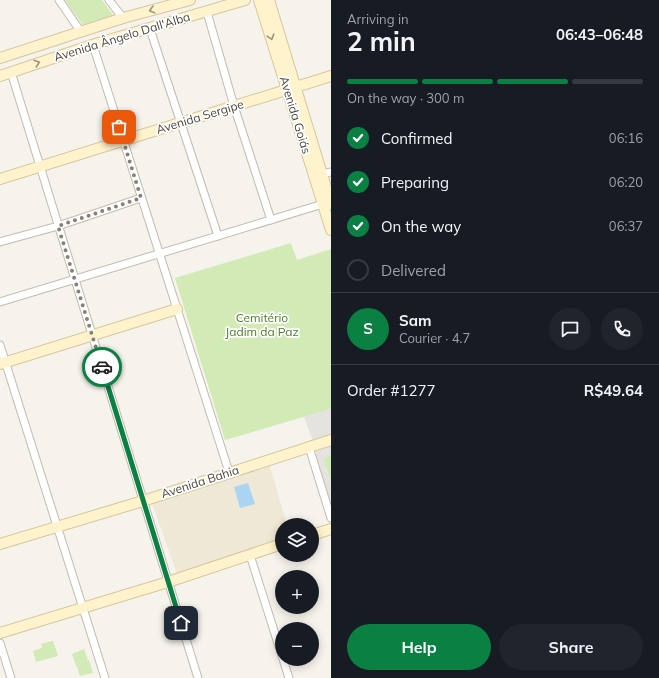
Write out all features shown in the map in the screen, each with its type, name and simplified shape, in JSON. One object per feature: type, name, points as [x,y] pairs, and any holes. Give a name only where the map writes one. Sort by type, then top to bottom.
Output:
[{"type":"street","points":[[59,0],[81,32]]},
{"type":"street","points":[[110,0],[123,18],[126,28],[120,37]]},
{"type":"street","name":"Avenida Ângelo Dall'Alba","points":[[0,58],[123,18],[187,0]]},
{"type":"street","name":"Avenida Ângelo Dall'Alba","points":[[0,76],[93,45],[245,0]]},
{"type":"street","name":"Avenida Goiás","points":[[259,0],[291,88],[327,204],[331,230]]},
{"type":"street","name":"Avenida Goiás","points":[[269,0],[291,88],[327,173],[327,204]]},
{"type":"street","points":[[207,12],[234,106],[271,220]]},
{"type":"street","points":[[150,29],[218,236]]},
{"type":"street","points":[[93,45],[228,472]]},
{"type":"street","points":[[11,72],[39,167],[198,678]]},
{"type":"street","name":"Avenida Sergipe","points":[[0,179],[331,76]]},
{"type":"street","points":[[0,242],[58,226],[141,198]]},
{"type":"street","points":[[0,302],[327,204]]},
{"type":"street","points":[[3,363],[92,336],[176,308]]},
{"type":"street","points":[[0,345],[3,363],[84,607],[105,678]]},
{"type":"street","name":"Avenida Bahia","points":[[0,544],[143,501],[228,472],[331,440]]},
{"type":"street","points":[[309,447],[331,518]]},
{"type":"street","points":[[319,533],[331,529]]},
{"type":"street","points":[[0,633],[168,582],[275,546]]},
{"type":"street","points":[[250,555],[275,634]]},
{"type":"street","points":[[0,643],[11,678]]},
{"type":"street","points":[[285,666],[289,678]]},
{"type":"shaded area","points":[[331,409],[331,436],[313,441],[304,417]]},
{"type":"shaded area","points":[[331,445],[331,455],[323,458],[331,484],[331,503],[314,451]]},
{"type":"shaded area","points":[[270,466],[285,518],[275,518],[275,541],[177,574],[152,503]]},
{"type":"green space","points":[[65,0],[102,0],[116,19],[85,28]]},
{"type":"green space","name":"Cemitério Jadim da Paz","points":[[291,243],[297,260],[331,249],[331,409],[225,440],[175,278]]},
{"type":"green space","points":[[331,455],[331,482],[323,458]]},
{"type":"green space","points":[[53,641],[58,656],[36,662],[33,651],[42,648],[41,644]]},
{"type":"green space","points":[[84,649],[88,660],[77,664],[89,660],[93,673],[80,676],[72,654]]},
{"type":"water","points":[[248,483],[255,504],[240,508],[234,487]]},
{"type":"way so far","points":[[102,367],[58,226],[141,198],[119,127]]},
{"type":"route","points":[[102,367],[181,623]]}]
